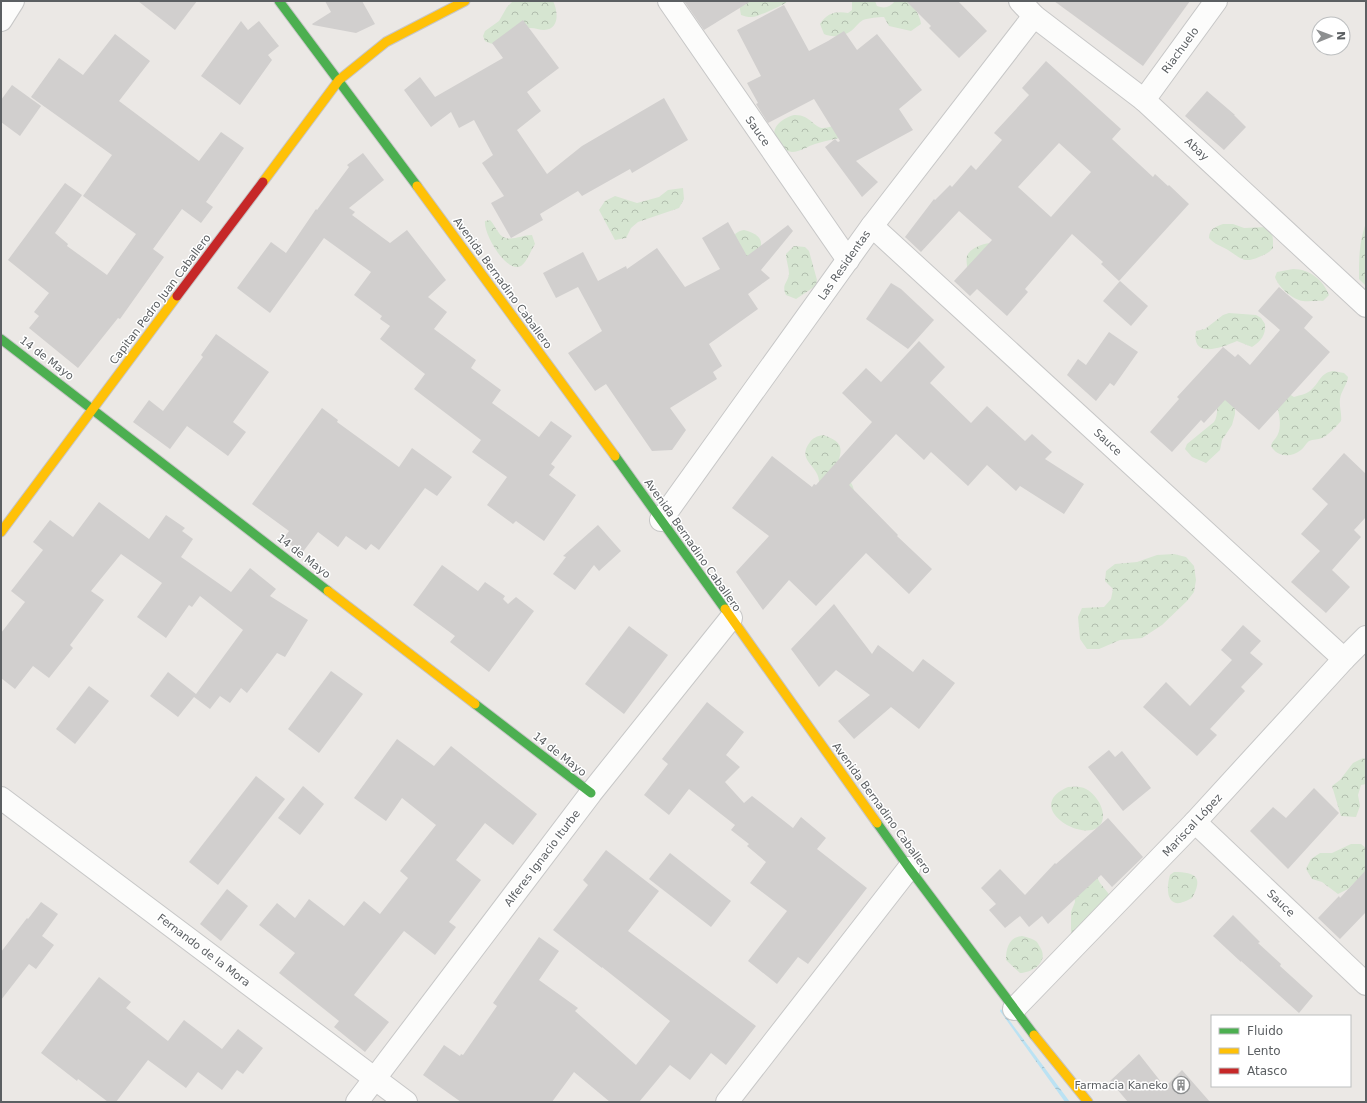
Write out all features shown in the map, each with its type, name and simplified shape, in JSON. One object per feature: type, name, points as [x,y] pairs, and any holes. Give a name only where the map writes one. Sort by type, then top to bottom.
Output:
[{"type":"street","points":[[1,20],[13,1]]},
{"type":"street","name":"Avenida Bernadino Caballero","points":[[279,1],[339,80],[661,520],[909,868],[1014,1009],[1088,1102]]},
{"type":"street","name":"Capitan Pedro Juan Caballero","points":[[1,532],[339,80],[386,42],[465,1]]},
{"type":"street","name":"Sauce","points":[[669,1],[848,260]]},
{"type":"street","name":"Riachuelo","points":[[1144,100],[1216,1]]},
{"type":"street","name":"Las Residentas","points":[[661,520],[1027,8]]},
{"type":"street","name":"Abay","points":[[1027,8],[1144,100],[1366,306]]},
{"type":"street","name":"Sauce","points":[[872,226],[1344,659]]},
{"type":"street","name":"14 de Mayo","points":[[1,339],[93,408],[591,793]]},
{"type":"street","name":"Alferes Ignacio Iturbe","points":[[357,1102],[591,793],[731,618]]},
{"type":"street","name":"Mariscal López","points":[[1014,1009],[1196,822],[1344,659],[1366,637]]},
{"type":"street","name":"Fernando de la Mora","points":[[1,798],[406,1102]]},
{"type":"street","name":"Sauce","points":[[1196,822],[1366,984]]},
{"type":"street","points":[[727,1102],[909,868]]},
{"type":"green space","points":[[513,1],[553,1],[557,14],[555,23],[549,29],[544,30],[528,28],[502,43],[492,44],[485,41],[483,36],[485,31],[499,21],[507,7]]},
{"type":"green space","points":[[736,1],[788,1],[757,16],[747,17],[741,15],[739,4]]},
{"type":"green space","points":[[852,1],[875,1],[877,6],[885,7],[891,5],[895,1],[916,1],[916,11],[920,17],[921,24],[911,31],[889,26],[884,17],[876,17],[863,20],[851,31],[845,34],[834,36],[824,34],[820,24],[823,20],[832,14],[840,12],[848,13],[852,10]]},
{"type":"green space","points":[[794,115],[804,117],[820,127],[825,128],[836,125],[849,135],[824,141],[798,151],[792,152],[784,150],[776,139],[774,134],[775,130],[780,122]]},
{"type":"green space","points":[[683,188],[684,199],[679,208],[638,222],[631,228],[626,238],[615,240],[599,210],[605,201],[615,196],[637,203],[659,197],[668,190]]},
{"type":"green space","points":[[490,220],[499,233],[506,238],[532,235],[535,244],[527,259],[521,266],[515,267],[509,264],[497,251],[485,227],[485,221]]},
{"type":"green space","points":[[1366,223],[1366,286],[1359,279],[1359,257]]},
{"type":"green space","points":[[1223,224],[1233,224],[1244,228],[1267,227],[1272,234],[1273,248],[1267,253],[1254,259],[1246,260],[1239,258],[1209,238],[1211,230]]},
{"type":"green space","points":[[744,230],[757,235],[761,242],[761,247],[754,263],[730,242],[732,237],[739,231]]},
{"type":"green space","points":[[990,243],[982,277],[967,267],[967,257],[973,249],[980,245]]},
{"type":"green space","points":[[794,246],[805,247],[809,251],[817,280],[816,285],[796,299],[786,295],[784,288],[789,274],[786,254]]},
{"type":"green space","points":[[1293,269],[1305,271],[1315,276],[1329,295],[1323,301],[1303,301],[1291,296],[1279,285],[1275,277],[1277,272]]},
{"type":"green space","points":[[1229,313],[1256,315],[1261,318],[1265,324],[1264,335],[1252,347],[1237,341],[1217,348],[1209,349],[1198,346],[1196,331],[1205,329],[1223,315]]},
{"type":"green space","points":[[1333,371],[1344,373],[1348,377],[1340,399],[1341,421],[1327,435],[1320,439],[1309,441],[1297,453],[1284,455],[1274,450],[1271,446],[1279,432],[1280,419],[1278,410],[1273,407],[1284,391],[1294,397],[1306,393],[1315,386],[1325,374]]},
{"type":"green space","points":[[1219,396],[1235,401],[1235,414],[1232,425],[1222,440],[1220,450],[1206,463],[1192,457],[1185,449],[1187,444],[1216,419]]},
{"type":"green space","points":[[823,435],[838,443],[840,453],[838,467],[842,475],[853,486],[854,494],[819,484],[819,478],[805,454],[811,441],[815,437]]},
{"type":"green space","points":[[1174,554],[1186,557],[1194,566],[1196,580],[1194,592],[1187,601],[1162,625],[1142,638],[1120,640],[1099,649],[1087,649],[1080,639],[1078,617],[1082,608],[1104,607],[1111,599],[1113,589],[1105,581],[1106,571],[1115,564],[1137,562],[1157,555]]},
{"type":"green space","points":[[1363,758],[1366,759],[1366,784],[1361,785],[1358,795],[1360,806],[1356,817],[1341,816],[1332,786],[1340,780],[1353,763]]},
{"type":"green space","points":[[1068,787],[1080,787],[1086,789],[1095,796],[1103,813],[1101,824],[1097,828],[1088,830],[1078,829],[1059,819],[1053,811],[1051,803],[1056,795]]},
{"type":"green space","points":[[1351,844],[1361,844],[1366,848],[1366,872],[1348,889],[1338,894],[1322,882],[1312,879],[1306,869],[1311,859],[1320,853],[1332,853]]},
{"type":"green space","points":[[1092,868],[1100,883],[1112,898],[1113,920],[1107,929],[1102,933],[1073,938],[1071,933],[1071,912],[1075,902],[1074,890]]},
{"type":"green space","points":[[1174,872],[1188,873],[1193,875],[1197,881],[1197,886],[1192,898],[1184,902],[1175,903],[1169,897],[1168,883],[1170,875]]},
{"type":"green space","points":[[1022,936],[1037,942],[1043,957],[1039,965],[1035,968],[1020,973],[1006,960],[1006,956],[1011,941],[1014,938]]},
{"type":"water","points":[[1001,1009],[1070,1102],[1065,1102],[1000,1011]]},
{"type":"building","points":[[138,1],[197,1],[175,30]]},
{"type":"building","points":[[325,1],[362,1],[375,24],[356,33],[313,25],[312,24],[331,12]]},
{"type":"building","points":[[684,1],[751,1],[704,30]]},
{"type":"building","points":[[906,1],[958,1],[987,31],[959,58],[929,28],[931,26]]},
{"type":"building","points":[[1054,1],[1190,1],[1143,66]]},
{"type":"building","points":[[784,5],[809,51],[844,31],[857,50],[877,34],[922,90],[899,109],[913,130],[856,161],[878,182],[862,197],[825,147],[835,139],[838,142],[840,141],[814,99],[768,123],[756,104],[758,103],[747,83],[761,76],[737,30]]},
{"type":"building","points":[[523,20],[559,68],[527,92],[541,111],[517,130],[547,174],[582,146],[664,98],[688,140],[632,173],[630,169],[582,196],[578,191],[540,214],[543,220],[511,238],[491,203],[504,196],[482,163],[493,155],[474,120],[459,128],[451,112],[431,127],[404,90],[420,77],[435,97],[503,58],[492,43]]},
{"type":"building","points":[[241,21],[248,30],[259,21],[279,46],[268,55],[272,60],[240,105],[201,76]]},
{"type":"building","points":[[115,34],[150,61],[119,101],[199,161],[221,132],[244,148],[206,202],[213,207],[201,223],[182,209],[153,249],[164,257],[120,319],[118,318],[78,368],[29,328],[39,316],[34,312],[49,293],[8,260],[65,183],[82,195],[55,233],[68,244],[67,246],[107,275],[136,234],[83,196],[112,155],[31,97],[59,58],[83,75]]},
{"type":"building","points":[[1046,61],[1121,129],[1112,139],[1153,177],[1155,174],[1189,204],[1119,281],[1101,264],[1103,262],[1072,234],[1025,289],[1028,292],[1007,316],[977,289],[970,296],[954,281],[992,240],[959,211],[921,252],[905,237],[934,199],[935,200],[950,185],[952,187],[971,165],[976,170],[1002,140],[994,133],[1029,95],[1022,88]],"holes":[[[1059,143],[1091,172],[1051,217],[1018,187]]]},
{"type":"building","points":[[12,85],[41,106],[20,136],[1,122],[1,100]]},
{"type":"building","points":[[1207,91],[1235,115],[1246,127],[1224,150],[1185,116]]},
{"type":"building","points":[[363,153],[384,180],[349,208],[355,212],[352,215],[390,243],[407,230],[446,280],[428,297],[447,312],[434,329],[476,360],[471,368],[501,390],[492,403],[539,437],[551,421],[572,436],[551,464],[555,467],[549,475],[576,495],[544,541],[516,521],[513,524],[487,505],[507,477],[472,452],[481,440],[414,389],[425,374],[380,339],[390,326],[380,319],[382,316],[354,295],[371,272],[324,238],[270,313],[237,288],[271,242],[286,253],[316,209],[317,210],[349,167],[347,165]]},
{"type":"building","points":[[728,222],[747,256],[788,225],[793,231],[761,270],[770,278],[748,294],[758,309],[709,344],[722,366],[713,372],[717,379],[670,408],[686,430],[672,450],[652,451],[606,384],[595,391],[568,353],[602,331],[578,287],[556,298],[543,273],[583,252],[598,281],[626,266],[627,269],[657,248],[685,287],[720,269],[702,238]]},
{"type":"building","points":[[1120,281],[1148,306],[1131,326],[1103,301]]},
{"type":"building","points":[[891,283],[901,289],[934,320],[908,349],[866,319]]},
{"type":"building","points":[[1279,287],[1313,317],[1304,328],[1330,352],[1259,430],[1225,400],[1204,423],[1201,420],[1172,452],[1150,432],[1179,399],[1177,397],[1223,347],[1235,357],[1238,354],[1250,365],[1280,330],[1258,311]]},
{"type":"building","points":[[1109,332],[1138,352],[1114,386],[1110,383],[1096,401],[1067,375],[1078,359],[1086,365]]},
{"type":"building","points":[[216,334],[269,372],[233,422],[246,432],[228,456],[187,426],[170,449],[133,422],[149,400],[163,411],[203,357],[201,355]]},
{"type":"building","points":[[919,341],[945,367],[930,383],[971,423],[987,406],[1025,441],[1032,434],[1052,452],[1045,459],[1084,484],[1064,514],[1020,486],[1016,491],[987,465],[968,486],[931,452],[924,460],[896,434],[849,485],[898,535],[897,536],[932,569],[909,594],[866,553],[816,606],[789,580],[763,610],[736,572],[769,536],[732,508],[772,456],[812,487],[814,484],[816,485],[872,422],[842,393],[866,368],[881,382]]},
{"type":"building","points":[[322,408],[338,420],[337,422],[399,467],[412,448],[452,477],[437,496],[425,488],[379,550],[371,544],[366,550],[346,536],[338,547],[318,532],[302,553],[283,539],[289,531],[252,504]]},
{"type":"building","points":[[1344,453],[1366,474],[1366,517],[1354,530],[1361,537],[1332,570],[1350,587],[1326,613],[1291,582],[1320,551],[1301,534],[1328,504],[1312,489]]},
{"type":"building","points":[[99,502],[149,539],[166,515],[185,528],[182,531],[193,539],[181,557],[231,592],[250,568],[276,589],[270,596],[308,620],[285,657],[277,653],[247,693],[241,688],[230,703],[220,696],[210,709],[194,697],[178,717],[150,696],[168,672],[196,694],[243,630],[200,596],[192,607],[189,605],[166,638],[137,617],[162,583],[121,554],[91,591],[104,600],[70,645],[73,648],[49,678],[33,666],[15,689],[1,678],[1,633],[25,602],[11,591],[43,550],[33,542],[50,520],[73,537]]},
{"type":"building","points":[[598,525],[621,551],[599,571],[594,565],[575,590],[553,574],[566,557],[563,556]]},
{"type":"building","points":[[442,565],[478,591],[485,582],[505,596],[503,599],[508,604],[516,597],[534,611],[489,672],[450,642],[455,636],[413,605]]},
{"type":"building","points":[[834,604],[872,654],[878,645],[913,672],[923,659],[955,683],[919,729],[891,707],[854,739],[838,721],[870,695],[836,670],[819,687],[791,649]]},
{"type":"building","points":[[1243,625],[1261,641],[1250,653],[1263,664],[1241,687],[1245,691],[1210,729],[1217,735],[1197,756],[1143,707],[1166,682],[1190,706],[1232,660],[1221,650]]},
{"type":"building","points":[[629,626],[668,655],[624,714],[585,684]]},
{"type":"building","points":[[331,671],[363,694],[319,753],[288,729]]},
{"type":"building","points":[[89,686],[109,701],[75,744],[56,729]]},
{"type":"building","points":[[707,702],[744,732],[726,755],[740,767],[725,782],[744,803],[752,796],[793,828],[801,817],[826,838],[817,849],[867,888],[808,964],[798,957],[777,984],[748,961],[787,911],[750,883],[766,862],[747,846],[749,844],[731,830],[735,825],[689,789],[669,815],[644,795],[668,764],[662,759]]},
{"type":"building","points":[[397,739],[434,766],[451,746],[537,814],[513,845],[485,823],[456,860],[481,880],[449,922],[456,927],[435,955],[404,931],[354,995],[389,1022],[365,1052],[334,1027],[339,1021],[279,973],[295,953],[259,925],[277,903],[295,918],[309,899],[344,926],[364,901],[380,914],[408,878],[400,871],[436,825],[402,798],[386,821],[354,798]]},
{"type":"building","points":[[1109,750],[1115,757],[1122,751],[1151,788],[1123,811],[1088,767]]},
{"type":"building","points":[[256,776],[285,799],[218,885],[189,862]]},
{"type":"building","points":[[303,786],[324,804],[300,835],[278,818]]},
{"type":"building","points":[[1314,788],[1339,813],[1288,869],[1250,831],[1273,807],[1286,818]]},
{"type":"building","points":[[1108,818],[1143,857],[1112,887],[1101,875],[1048,924],[1042,916],[1029,927],[1020,916],[1005,928],[989,910],[996,904],[981,888],[1000,869],[1025,895],[1055,863],[1056,864]]},
{"type":"building","points":[[606,850],[659,891],[628,931],[756,1026],[726,1065],[711,1053],[690,1080],[670,1065],[639,1102],[610,1102],[574,1072],[552,1102],[461,1102],[423,1075],[444,1045],[460,1056],[461,1054],[463,1055],[497,1006],[493,1003],[539,937],[559,951],[539,980],[578,1008],[575,1011],[636,1065],[670,1021],[553,930],[588,885],[583,880]]},
{"type":"building","points":[[670,853],[731,901],[711,927],[649,879]]},
{"type":"building","points":[[1366,870],[1366,912],[1340,939],[1318,918],[1339,896],[1340,898]]},
{"type":"building","points":[[227,889],[248,906],[221,941],[200,924]]},
{"type":"building","points":[[41,902],[58,914],[42,936],[54,945],[36,969],[29,964],[1,1000],[1,952]]},
{"type":"building","points":[[1233,915],[1260,942],[1258,943],[1281,964],[1280,966],[1313,996],[1299,1013],[1213,936]]},
{"type":"building","points":[[99,977],[131,1002],[126,1008],[168,1041],[184,1020],[222,1049],[238,1029],[263,1048],[243,1074],[237,1070],[222,1090],[198,1072],[186,1088],[148,1060],[116,1102],[108,1102],[78,1079],[77,1081],[41,1053]]},
{"type":"building","points":[[1139,1054],[1165,1087],[1182,1070],[1210,1102],[1128,1102],[1110,1081]]},
{"type":"traffic: fast","points":[[279,1],[417,186]]},
{"type":"traffic: fast","points":[[1,339],[328,591]]},
{"type":"traffic: fast","points":[[615,456],[725,609]]},
{"type":"traffic: fast","points":[[475,704],[591,793]]},
{"type":"traffic: fast","points":[[877,823],[1034,1035]]},
{"type":"traffic: slow","points":[[263,182],[339,80],[386,42],[465,1]]},
{"type":"traffic: slow","points":[[417,186],[615,456]]},
{"type":"traffic: slow","points":[[1,532],[177,296]]},
{"type":"traffic: slow","points":[[328,591],[475,704]]},
{"type":"traffic: slow","points":[[725,609],[877,823]]},
{"type":"traffic: slow","points":[[1034,1035],[1088,1102]]},
{"type":"traffic: jam","points":[[177,296],[263,182]]},
{"type":"place","name":"Farmacia Kaneko","points":[[1181,1085]]}]
